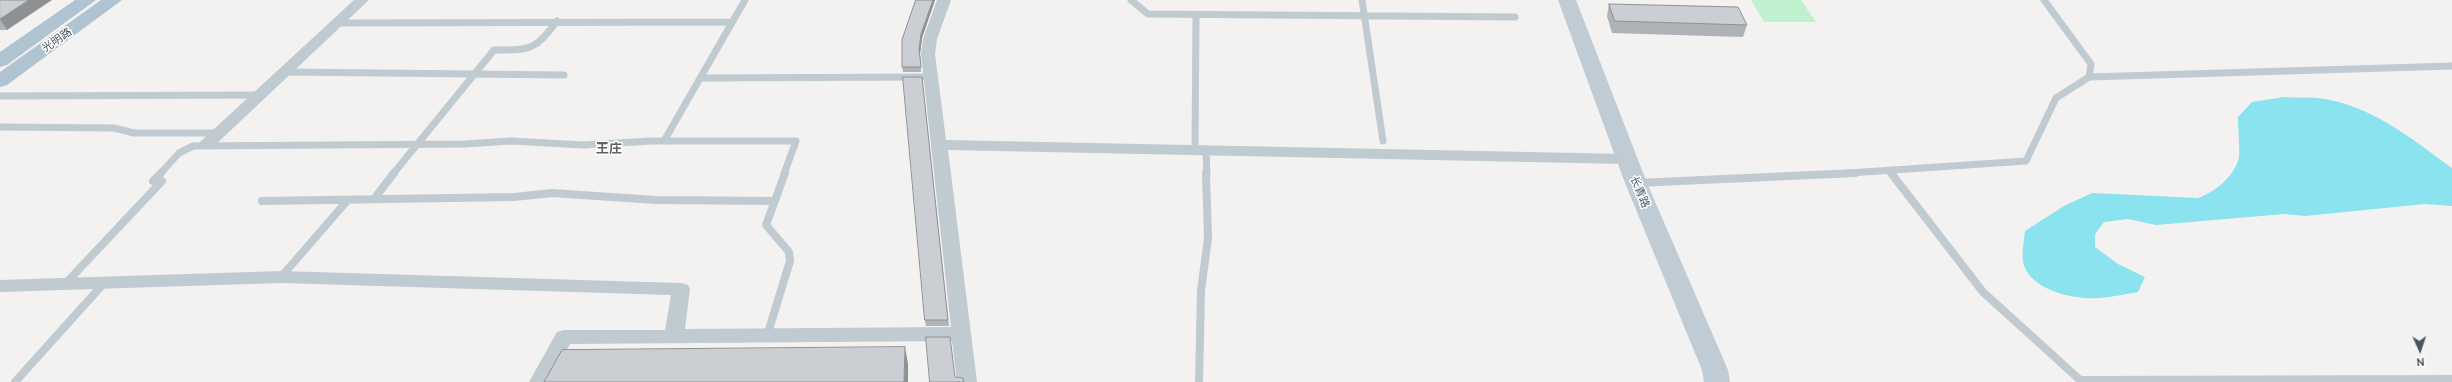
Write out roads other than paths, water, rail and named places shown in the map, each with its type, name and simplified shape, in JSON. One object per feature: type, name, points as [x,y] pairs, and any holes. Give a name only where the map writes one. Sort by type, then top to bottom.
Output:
[{"type":"main road","name":"光明路","points":[[0,61],[87,0]]},
{"type":"main road","name":"光明路","points":[[0,81],[114,0]]},
{"type":"street","points":[[206,145],[287,72],[362,0]]},
{"type":"street","points":[[944,0],[930,39],[928,54],[966,382]]},
{"type":"street","name":"长青路","points":[[1567,0],[1626,159],[1715,370],[1717,382]]},
{"type":"street","points":[[939,145],[1626,159]]},
{"type":"street","points":[[0,286],[281,278],[681,289],[674,336]]},
{"type":"street","points":[[539,382],[564,337],[961,334]]},
{"type":"lane","points":[[664,141],[745,0]]},
{"type":"lane","points":[[1131,0],[1148,14],[1514,17]]},
{"type":"lane","points":[[1362,0],[1383,141]]},
{"type":"lane","points":[[2044,0],[2091,64],[2089,77]]},
{"type":"lane","points":[[1196,15],[1200,151],[1208,238],[1201,291],[1199,382]]},
{"type":"lane","points":[[339,23],[558,21],[732,22]]},
{"type":"lane","points":[[374,199],[415,145],[494,50],[534,48],[540,44],[558,21]]},
{"type":"lane","points":[[1636,183],[1890,171],[2026,161],[2056,98],[2089,77],[2452,66]]},
{"type":"lane","points":[[287,72],[472,76],[564,75]]},
{"type":"lane","points":[[700,78],[927,77]]},
{"type":"lane","points":[[0,96],[261,95]]},
{"type":"lane","points":[[0,127],[114,128],[134,133],[220,133]]},
{"type":"lane","points":[[66,283],[162,181],[153,181],[179,153],[193,146],[415,145],[511,141],[583,145],[664,141],[796,141],[766,224],[788,252],[790,261],[767,336]]},
{"type":"lane","points":[[1890,171],[1983,292],[2080,380],[2452,379]]},
{"type":"lane","points":[[262,201],[347,201],[374,199],[514,197],[532,193],[554,192],[615,198],[709,202],[774,201]]},
{"type":"lane","points":[[281,278],[347,201]]},
{"type":"lane","points":[[15,382],[105,282]]},
{"type":"water","points":[[2284,97],[2318,98],[2337,102],[2355,107],[2390,124],[2452,168],[2452,206],[2425,204],[2305,216],[2284,214],[2156,225],[2128,219],[2104,222],[2095,234],[2095,247],[2118,264],[2145,277],[2138,292],[2099,298],[2079,297],[2046,288],[2037,283],[2030,276],[2025,268],[2023,259],[2025,231],[2064,206],[2092,193],[2198,198],[2211,192],[2229,177],[2237,164],[2239,157],[2238,117],[2252,102]]},
{"type":"district","name":"王庄","points":[[609,149]]}]
